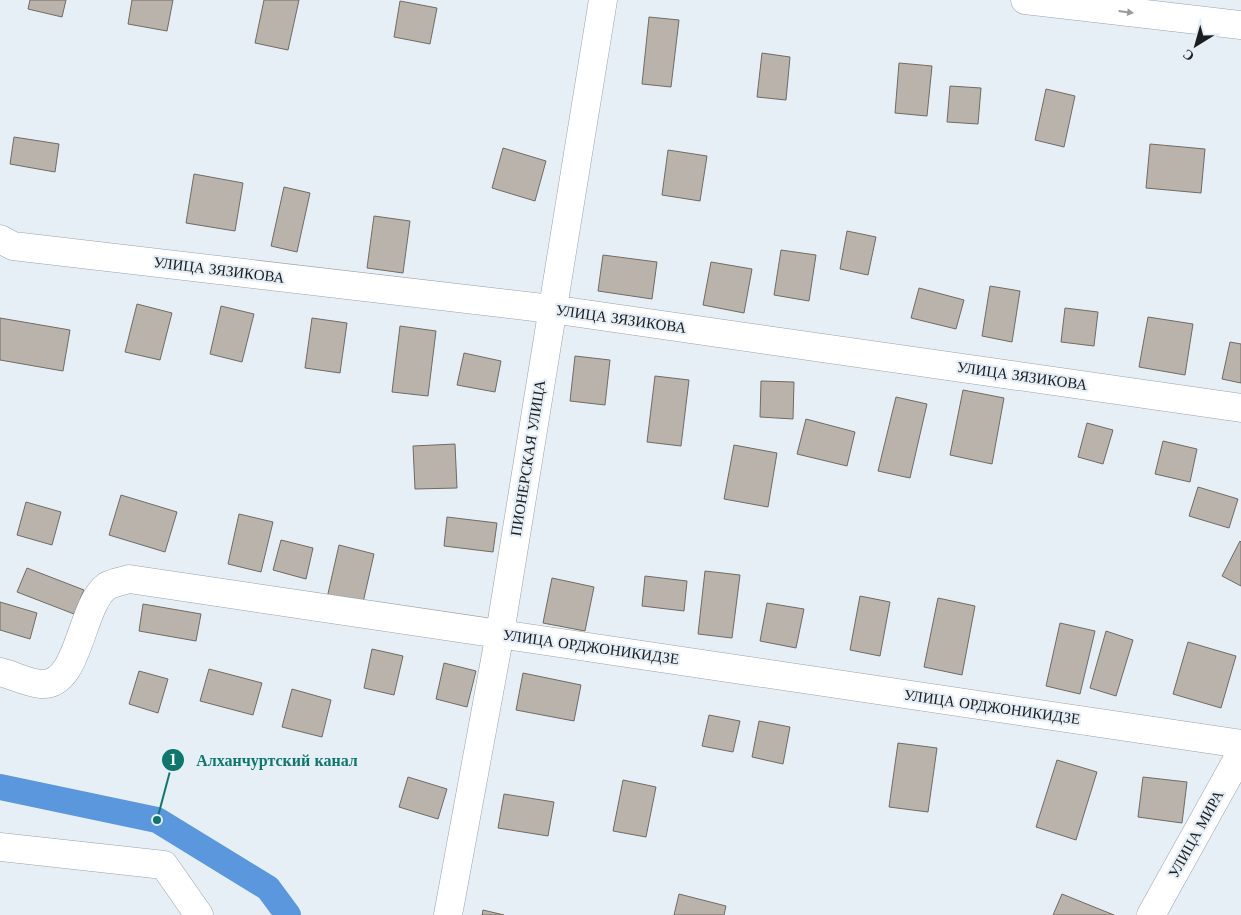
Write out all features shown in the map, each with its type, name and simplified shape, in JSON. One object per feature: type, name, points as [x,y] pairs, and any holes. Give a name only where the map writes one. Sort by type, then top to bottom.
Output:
[{"type":"street","name":"ПИОНЕРСКАЯ УЛИЦА","points":[[448,915],[500,633],[551,309],[603,0]]},
{"type":"street","points":[[1025,0],[1241,25]]},
{"type":"street","name":"УЛИЦА ЗЯЗИКОВА","points":[[0,239],[14,246],[551,309],[1241,408]]},
{"type":"street","name":"УЛИЦА ОРДЖОНИКИДЗЕ","points":[[0,672],[41,684],[56,682],[66,671],[95,602],[107,586],[129,579],[1241,744]]},
{"type":"street","name":"УЛИЦА МИРА","points":[[1151,915],[1241,754]]},
{"type":"street","points":[[0,847],[164,865],[199,915]]},
{"type":"building","points":[[30,0],[66,0],[62,17],[28,9]]},
{"type":"building","points":[[132,0],[173,0],[167,31],[128,24]]},
{"type":"building","points":[[264,0],[299,0],[288,50],[255,43]]},
{"type":"building","points":[[400,1],[437,8],[430,44],[394,37]]},
{"type":"building","points":[[649,17],[679,20],[671,87],[642,84]]},
{"type":"building","points":[[762,53],[790,57],[786,100],[757,97]]},
{"type":"building","points":[[899,63],[932,66],[927,116],[895,113]]},
{"type":"building","points":[[950,86],[981,88],[978,124],[947,122]]},
{"type":"building","points":[[1046,89],[1075,96],[1064,147],[1035,140]]},
{"type":"building","points":[[14,137],[59,144],[55,172],[10,164]]},
{"type":"building","points":[[1150,144],[1205,149],[1201,193],[1146,188]]},
{"type":"building","points":[[503,148],[546,161],[535,201],[492,188]]},
{"type":"building","points":[[668,150],[707,156],[700,201],[662,195]]},
{"type":"building","points":[[194,174],[243,183],[235,231],[186,223]]},
{"type":"building","points":[[284,187],[310,193],[297,252],[271,246]]},
{"type":"building","points":[[374,216],[410,221],[403,273],[367,268]]},
{"type":"building","points":[[847,231],[876,237],[868,275],[840,269]]},
{"type":"building","points":[[781,250],[816,255],[809,301],[774,295]]},
{"type":"building","points":[[603,255],[657,262],[652,299],[598,291]]},
{"type":"building","points":[[711,262],[752,269],[744,313],[703,305]]},
{"type":"building","points":[[990,286],[1020,291],[1012,342],[982,336]]},
{"type":"building","points":[[919,288],[964,300],[956,329],[911,318]]},
{"type":"building","points":[[137,304],[172,313],[160,360],[125,352]]},
{"type":"building","points":[[221,306],[254,314],[242,362],[210,354]]},
{"type":"building","points":[[1065,308],[1098,312],[1094,346],[1061,342]]},
{"type":"building","points":[[1148,317],[1193,324],[1185,375],[1139,367]]},
{"type":"building","points":[[0,318],[70,330],[63,371],[0,360]]},
{"type":"building","points":[[312,318],[347,323],[340,373],[305,368]]},
{"type":"building","points":[[400,326],[436,331],[428,396],[392,392]]},
{"type":"building","points":[[1230,342],[1241,344],[1241,383],[1222,379]]},
{"type":"building","points":[[464,353],[501,361],[495,392],[457,385]]},
{"type":"building","points":[[575,356],[610,360],[605,405],[570,401]]},
{"type":"building","points":[[655,376],[689,380],[681,446],[647,442]]},
{"type":"building","points":[[761,381],[794,382],[793,419],[760,417]]},
{"type":"building","points":[[963,390],[1004,398],[992,464],[950,455]]},
{"type":"building","points":[[896,397],[927,404],[910,478],[878,471]]},
{"type":"building","points":[[806,419],[855,432],[847,466],[797,454]]},
{"type":"building","points":[[1087,423],[1113,430],[1103,464],[1078,457]]},
{"type":"building","points":[[1163,441],[1197,449],[1190,482],[1155,474]]},
{"type":"building","points":[[455,444],[457,488],[415,489],[413,446]]},
{"type":"building","points":[[734,445],[777,453],[768,507],[724,499]]},
{"type":"building","points":[[1198,487],[1238,499],[1229,528],[1189,516]]},
{"type":"building","points":[[121,495],[177,512],[165,552],[109,535]]},
{"type":"building","points":[[26,502],[61,512],[52,545],[17,535]]},
{"type":"building","points":[[239,514],[273,522],[261,572],[228,564]]},
{"type":"building","points":[[447,517],[497,523],[493,552],[444,546]]},
{"type":"building","points":[[281,540],[313,548],[306,579],[273,570]]},
{"type":"building","points":[[1241,542],[1241,586],[1222,576]]},
{"type":"building","points":[[339,545],[374,554],[362,607],[327,598]]},
{"type":"building","points":[[27,568],[84,590],[74,614],[17,592]]},
{"type":"building","points":[[705,571],[740,575],[732,638],[698,634]]},
{"type":"building","points":[[645,576],[687,581],[684,611],[642,606]]},
{"type":"building","points":[[552,578],[594,587],[585,631],[543,623]]},
{"type":"building","points":[[860,596],[890,602],[880,656],[850,650]]},
{"type":"building","points":[[938,598],[975,606],[962,675],[924,667]]},
{"type":"building","points":[[0,602],[37,613],[30,639],[0,630]]},
{"type":"building","points":[[767,603],[804,609],[796,648],[760,641]]},
{"type":"building","points":[[143,604],[201,614],[196,641],[139,631]]},
{"type":"building","points":[[1060,623],[1095,631],[1080,694],[1046,686]]},
{"type":"building","points":[[1106,631],[1133,640],[1116,696],[1090,688]]},
{"type":"building","points":[[1188,642],[1236,656],[1221,708],[1173,694]]},
{"type":"building","points":[[372,649],[403,656],[394,695],[364,688]]},
{"type":"building","points":[[444,663],[476,671],[467,707],[436,699]]},
{"type":"building","points":[[209,669],[262,683],[253,715],[200,701]]},
{"type":"building","points":[[139,671],[168,679],[158,713],[129,704]]},
{"type":"building","points":[[523,673],[581,685],[574,721],[516,710]]},
{"type":"building","points":[[292,689],[331,700],[322,737],[282,727]]},
{"type":"building","points":[[709,715],[740,721],[733,752],[702,746]]},
{"type":"building","points":[[759,721],[790,727],[783,764],[752,757]]},
{"type":"building","points":[[898,743],[937,748],[928,812],[889,807]]},
{"type":"building","points":[[1057,760],[1097,772],[1076,840],[1036,827]]},
{"type":"building","points":[[408,777],[447,789],[438,819],[399,807]]},
{"type":"building","points":[[1143,777],[1187,782],[1182,823],[1138,817]]},
{"type":"building","points":[[623,780],[656,787],[646,837],[613,831]]},
{"type":"building","points":[[504,794],[554,802],[548,836],[498,828]]},
{"type":"building","points":[[679,894],[726,906],[724,915],[674,915]]},
{"type":"building","points":[[1062,894],[1114,915],[1053,915]]},
{"type":"building","points":[[483,910],[504,915],[482,915]]},
{"type":"waterway","points":[[0,787],[157,820],[268,888],[288,915]]},
{"type":"place","name":"Алханчуртский канал","points":[[157,820]]}]
